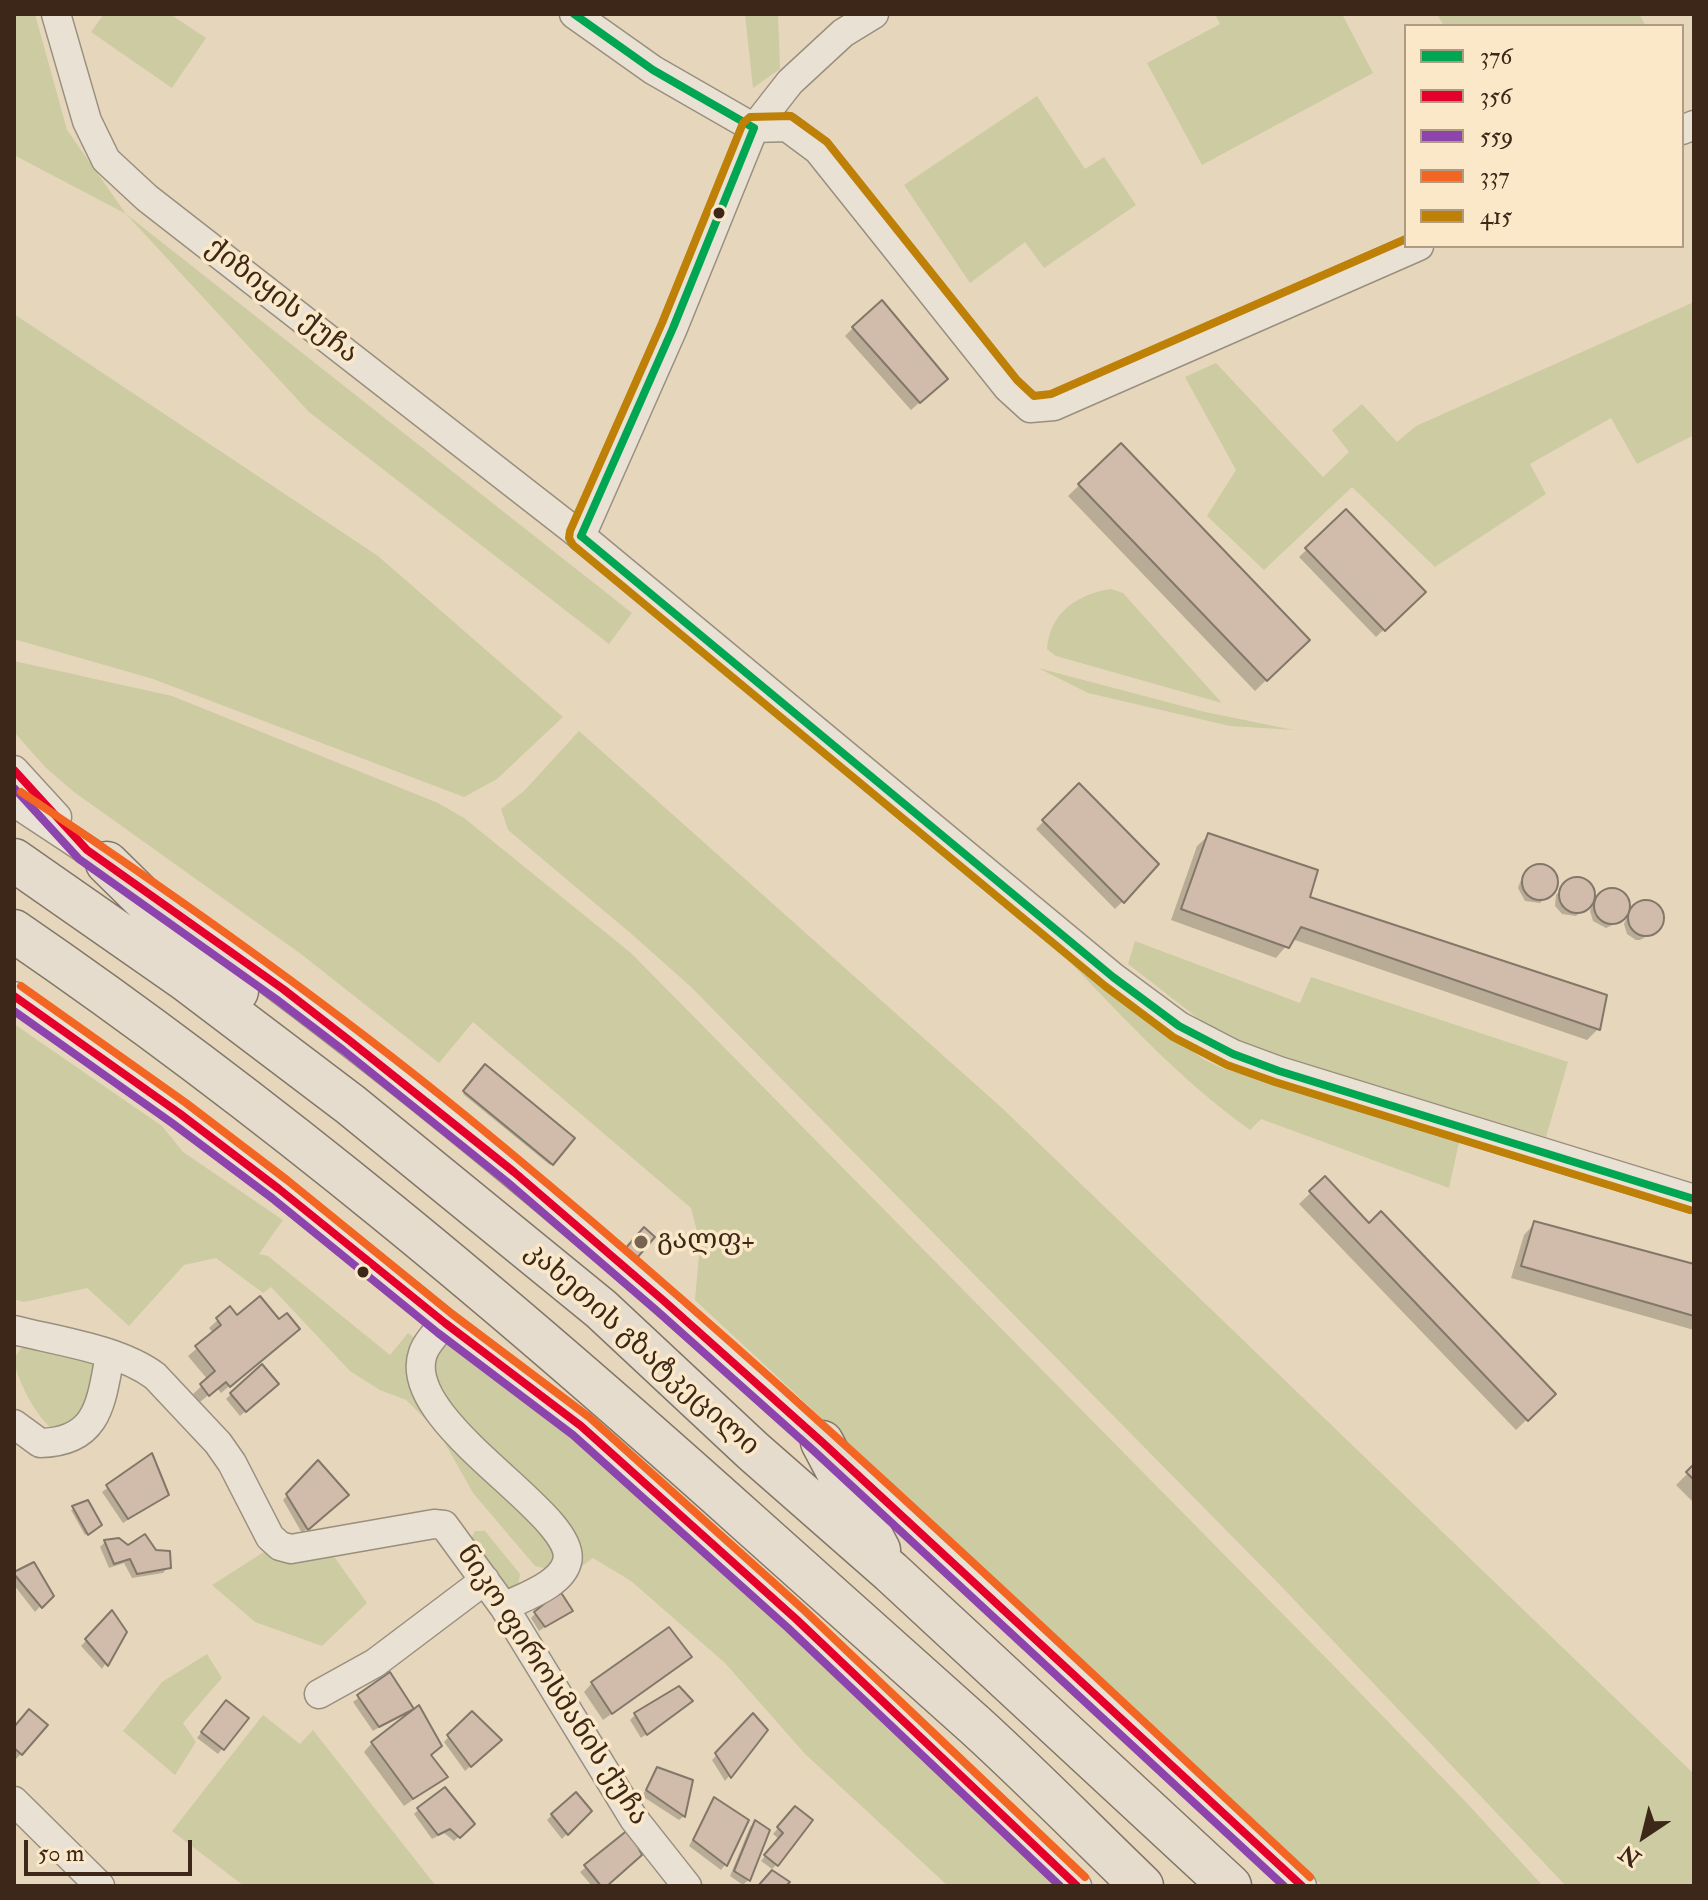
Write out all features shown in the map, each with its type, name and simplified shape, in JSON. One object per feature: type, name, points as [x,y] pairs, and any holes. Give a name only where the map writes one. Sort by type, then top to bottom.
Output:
[{"type":"highway","points":[[97,856],[351,1105]]},
{"type":"highway","name":"კახეთის გზატკეცილი","points":[[14,860],[186,980],[351,1105],[601,1309],[1230,1886]]},
{"type":"highway","name":"კახეთის გზატკეცილი","points":[[14,931],[359,1189],[535,1334],[979,1729],[1142,1886]]},
{"type":"highway","points":[[14,953],[62,964]]},
{"type":"highway","points":[[822,1442],[891,1572]]},
{"type":"street","name":"ქიზიყის ქუჩა","points":[[56,14],[87,121],[106,160],[147,198],[581,536],[1113,977],[1179,1026],[1233,1054],[1279,1071],[1694,1199]]},
{"type":"street","points":[[574,14],[653,70],[754,128],[787,127],[818,150],[1008,388],[1030,408],[1054,406],[1414,248]]},
{"type":"street","points":[[581,536],[673,328],[754,128],[790,82],[843,33],[874,14]]},
{"type":"street","points":[[14,770],[97,856]]},
{"type":"street","name":"კახეთის გზატკეცილი","points":[[14,802],[97,856],[283,989],[502,1162],[675,1310],[822,1442],[1302,1886]]},
{"type":"street","points":[[14,996],[242,1161],[445,1323],[581,1426],[796,1619],[1077,1886]]},
{"type":"street","points":[[445,1323],[423,1353],[423,1382],[440,1412],[486,1463],[550,1522],[561,1534],[568,1549],[568,1560],[563,1571],[541,1588],[504,1607]]},
{"type":"street","name":"ნიკო ფიროსმანის ქუჩა","points":[[14,1330],[110,1355],[144,1368],[155,1376],[218,1443],[232,1463],[270,1537],[280,1546],[291,1549],[434,1524],[444,1525],[504,1607],[634,1819],[687,1886]]},
{"type":"street","points":[[14,1424],[40,1443],[73,1438],[91,1423],[101,1402],[110,1355]]},
{"type":"street","points":[[319,1694],[375,1663],[485,1580]]},
{"type":"street","points":[[14,1801],[100,1886]]},
{"type":"shaded area","points":[[14,14],[35,14],[67,130],[126,214],[14,155]]},
{"type":"shaded area","points":[[104,14],[170,14],[206,38],[172,88],[91,32]]},
{"type":"shaded area","points":[[745,14],[778,14],[780,69],[753,88]]},
{"type":"shaded area","points":[[1215,14],[1342,14],[1373,73],[1202,165],[1147,63],[1220,24]]},
{"type":"shaded area","points":[[1437,14],[1639,14],[1645,24],[1443,24]]},
{"type":"shaded area","points":[[1037,96],[1085,169],[1104,157],[1136,205],[1044,268],[1025,242],[970,283],[904,185]]},
{"type":"shaded area","points":[[126,214],[632,613],[609,644],[309,412]]},
{"type":"shaded area","points":[[1694,302],[1694,435],[1637,464],[1611,418],[1530,464],[1546,494],[1435,567],[1352,487],[1264,570],[1207,516],[1236,470],[1185,377],[1216,363],[1323,477],[1349,452],[1332,430],[1362,404],[1397,442],[1416,426]]},
{"type":"shaded area","points":[[14,314],[378,556],[563,717],[497,779],[464,797],[153,679],[14,639]]},
{"type":"shaded area","points":[[1111,589],[1123,593],[1222,703],[1056,656],[1047,649],[1054,625],[1068,607],[1088,595]]},
{"type":"shaded area","points":[[14,661],[172,696],[438,803],[464,818],[631,953],[1335,1667],[1543,1886],[1323,1886],[695,1300],[700,1243],[691,1208],[473,1022],[439,1063],[301,954],[74,792],[45,767],[14,732]]},
{"type":"shaded area","points":[[1038,668],[1205,712],[1294,730],[1230,726],[1088,693]]},
{"type":"shaded area","points":[[579,731],[1002,1108],[1694,1774],[1694,1886],[1566,1886],[1280,1585],[691,987],[508,830],[501,809],[524,791]]},
{"type":"shaded area","points":[[1135,941],[1300,1003],[1311,977],[1568,1062],[1546,1137],[1242,1044],[1204,1023],[1128,964]]},
{"type":"shaded area","points":[[1071,963],[1203,1059],[1224,1069],[1460,1138],[1449,1188],[1261,1119],[1250,1130],[1179,1072]]},
{"type":"shaded area","points":[[14,1024],[162,1126],[183,1152],[283,1220],[259,1254],[268,1256],[390,1355],[408,1333],[418,1340],[414,1358],[556,1540],[553,1565],[544,1568],[535,1566],[473,1493],[438,1431],[406,1400],[380,1390],[350,1371],[271,1287],[263,1293],[216,1258],[184,1265],[129,1326],[87,1288],[24,1302],[14,1299]]},
{"type":"shaded area","points":[[449,1331],[602,1459],[786,1623],[1063,1886],[948,1886],[805,1754],[725,1663],[631,1581],[593,1558],[578,1569],[464,1426],[437,1377],[431,1358]]},
{"type":"shaded area","points":[[25,1343],[81,1356],[93,1364],[97,1376],[83,1409],[62,1428],[51,1428],[45,1422],[22,1385],[14,1358]]},
{"type":"shaded area","points":[[475,1531],[485,1531],[520,1574],[518,1586],[511,1588],[504,1585],[470,1540]]},
{"type":"shaded area","points":[[328,1548],[367,1603],[322,1646],[255,1622],[212,1585],[267,1550]]},
{"type":"shaded area","points":[[207,1654],[222,1678],[183,1723],[196,1742],[175,1775],[123,1731],[162,1682]]},
{"type":"shaded area","points":[[263,1715],[300,1744],[313,1730],[436,1886],[244,1886],[172,1831]]},
{"type":"building","points":[[882,300],[948,379],[920,403],[852,327]]},
{"type":"building","points":[[1121,443],[1310,640],[1267,681],[1078,484]]},
{"type":"building","points":[[1346,509],[1426,592],[1385,631],[1305,548]]},
{"type":"building","points":[[1079,783],[1159,864],[1124,903],[1042,820]]},
{"type":"building","points":[[1208,833],[1318,870],[1310,897],[1607,995],[1600,1030],[1301,927],[1289,948],[1181,909]]},
{"type":"building","points":[[1540,864],[1552,870],[1558,882],[1552,894],[1540,900],[1528,894],[1522,882],[1528,870]]},
{"type":"building","points":[[1577,877],[1589,883],[1595,895],[1589,907],[1577,913],[1565,907],[1559,895],[1565,883]]},
{"type":"building","points":[[1612,888],[1624,894],[1630,906],[1624,918],[1612,924],[1600,918],[1594,906],[1600,894]]},
{"type":"building","points":[[1646,900],[1658,906],[1664,918],[1658,930],[1646,936],[1634,930],[1628,918],[1634,906]]},
{"type":"building","points":[[485,1064],[575,1138],[553,1165],[463,1091]]},
{"type":"building","points":[[1325,1176],[1369,1223],[1381,1211],[1556,1394],[1528,1421],[1309,1191]]},
{"type":"building","points":[[1534,1221],[1694,1264],[1694,1316],[1521,1266]]},
{"type":"building","name":"გალფ+","points":[[644,1227],[655,1237],[636,1259],[625,1249]]},
{"type":"building","points":[[260,1296],[279,1319],[287,1313],[300,1329],[230,1387],[226,1382],[209,1396],[200,1384],[215,1371],[195,1346],[221,1325],[216,1318],[230,1306],[237,1315]]},
{"type":"building","points":[[262,1364],[279,1384],[246,1412],[230,1393]]},
{"type":"building","points":[[152,1453],[169,1495],[128,1519],[106,1485]]},
{"type":"building","points":[[318,1460],[349,1495],[308,1530],[286,1494]]},
{"type":"building","points":[[1694,1464],[1694,1480],[1686,1472]]},
{"type":"building","points":[[88,1500],[102,1525],[88,1535],[72,1506]]},
{"type":"building","points":[[145,1534],[156,1550],[170,1551],[171,1568],[137,1574],[130,1559],[114,1564],[104,1540],[119,1538],[128,1545]]},
{"type":"building","points":[[34,1562],[54,1596],[42,1608],[14,1574]]},
{"type":"building","points":[[560,1591],[573,1611],[545,1627],[534,1612]]},
{"type":"building","points":[[112,1610],[127,1632],[108,1666],[85,1639]]},
{"type":"building","points":[[669,1627],[692,1657],[612,1714],[591,1682]]},
{"type":"building","points":[[390,1672],[414,1709],[379,1727],[357,1695]]},
{"type":"building","points":[[679,1686],[693,1701],[647,1735],[634,1713]]},
{"type":"building","points":[[226,1700],[249,1718],[224,1750],[201,1732]]},
{"type":"building","points":[[419,1705],[442,1746],[431,1755],[448,1777],[413,1799],[371,1742]]},
{"type":"building","points":[[29,1709],[48,1725],[22,1755],[14,1748],[14,1727]]},
{"type":"building","points":[[472,1711],[502,1740],[471,1767],[447,1735]]},
{"type":"building","points":[[753,1713],[768,1730],[731,1778],[715,1753]]},
{"type":"building","points":[[657,1767],[693,1780],[685,1817],[646,1790]]},
{"type":"building","points":[[445,1787],[475,1824],[460,1838],[450,1829],[438,1835],[417,1808]]},
{"type":"building","points":[[576,1792],[592,1811],[568,1835],[551,1814]]},
{"type":"building","points":[[714,1797],[749,1820],[727,1866],[693,1840]]},
{"type":"building","points":[[795,1806],[813,1820],[778,1866],[764,1855],[783,1833],[777,1827]]},
{"type":"building","points":[[755,1820],[770,1830],[750,1881],[734,1871]]},
{"type":"building","points":[[629,1829],[642,1855],[607,1886],[601,1886],[584,1865]]},
{"type":"building","points":[[772,1870],[790,1882],[786,1886],[758,1886]]},
{"type":"transit line","name":"376","points":[[574,14],[653,70],[754,128]]},
{"type":"transit line","name":"415","points":[[1404,240],[1051,394],[1034,396],[1017,380],[827,142],[791,116],[750,117],[743,123],[662,323],[569,538],[573,545],[1105,986],[1173,1037],[1227,1065],[1275,1082],[1690,1210]]},
{"type":"transit line","name":"376","points":[[581,536],[673,328],[754,128]]},
{"type":"transit line","name":"376","points":[[581,536],[1113,977],[1179,1026],[1233,1054],[1279,1071],[1694,1199]]},
{"type":"transit line","name":"356","points":[[14,770],[87,850],[283,989],[350,1041],[514,1172],[664,1301],[822,1442],[1302,1886]]},
{"type":"transit line","name":"559","points":[[14,788],[79,859],[343,1050],[506,1181],[656,1310],[814,1451],[1284,1886]]},
{"type":"transit line","name":"337","points":[[21,792],[303,989],[466,1116],[575,1207],[789,1394],[1310,1877]]},
{"type":"transit line","name":"337","points":[[21,986],[186,1103],[287,1180],[452,1314],[589,1417],[804,1610],[1085,1877]]},
{"type":"transit line","name":"356","points":[[14,996],[179,1113],[581,1426],[796,1619],[1077,1886]]},
{"type":"transit line","name":"559","points":[[14,1011],[272,1198],[438,1333],[573,1435],[788,1628],[1060,1886]]},
{"type":"place","name":"გალფ+","points":[[641,1242]]}]
